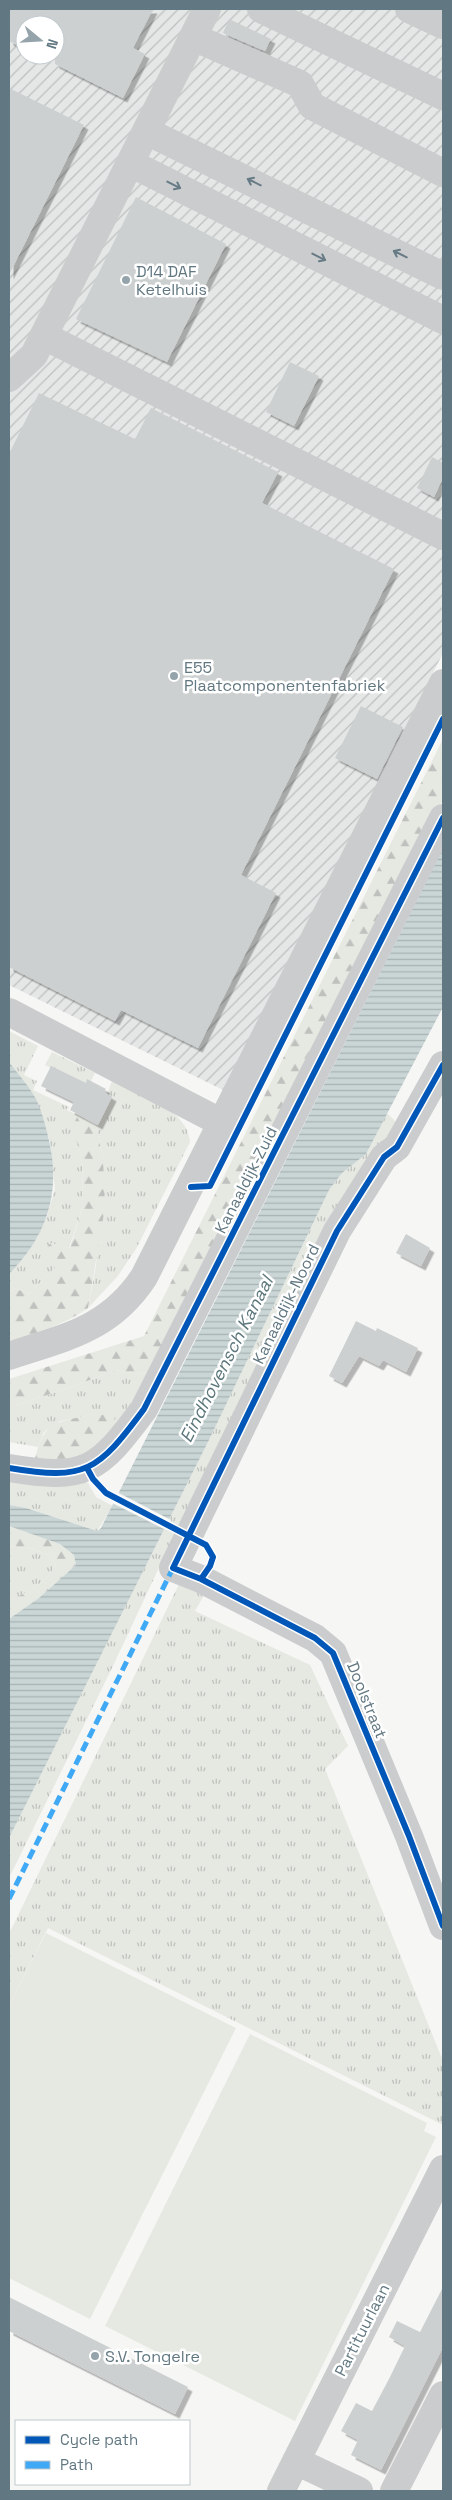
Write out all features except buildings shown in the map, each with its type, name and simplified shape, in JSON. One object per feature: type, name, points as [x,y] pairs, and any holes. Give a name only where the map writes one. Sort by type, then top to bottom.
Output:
[{"type":"street","points":[[9,378],[34,355],[207,9]]},
{"type":"street","points":[[261,9],[443,96]]},
{"type":"street","points":[[409,9],[443,25]]},
{"type":"street","points":[[193,37],[300,84],[312,106],[443,173]]},
{"type":"street","points":[[146,131],[443,276]]},
{"type":"street","points":[[130,163],[443,320]]},
{"type":"street","points":[[44,336],[443,536]]},
{"type":"street","points":[[9,1356],[90,1328],[117,1309],[134,1293],[162,1244],[443,683]]},
{"type":"street","name":"Kanaaldijk-Zuid","points":[[9,1468],[37,1473],[60,1474],[77,1472],[87,1468],[115,1448],[144,1410],[443,818]]},
{"type":"street","points":[[9,1012],[222,1122]]},
{"type":"street","name":"Kanaaldijk-Noord","points":[[172,1568],[337,1231],[384,1157],[398,1147],[443,1065]]},
{"type":"street","name":"Doolstraat","points":[[172,1568],[200,1579],[315,1638],[333,1653],[409,1836],[443,1926]]},
{"type":"street","name":"Partituurlaan","points":[[281,2491],[443,2169]]},
{"type":"street","points":[[394,2491],[443,2395]]},
{"type":"street","points":[[296,2461],[359,2491]]},
{"type":"shaded area","points":[[9,9],[443,9],[443,653],[223,1090],[9,985]]},
{"type":"green space","points":[[443,739],[443,799],[157,1373],[138,1374],[116,1370],[66,1389],[9,1407],[9,1379],[144,1336]]},
{"type":"green space","points":[[9,1031],[38,1046],[24,1075],[37,1081],[33,1090],[69,1107],[67,1110],[78,1115],[73,1128],[82,1157],[83,1206],[69,1248],[51,1243],[57,1266],[29,1294],[14,1288],[9,1293],[9,1274],[39,1234],[47,1216],[55,1189],[50,1142],[36,1100],[9,1062]]},
{"type":"green space","points":[[52,1052],[95,1073],[88,1087],[45,1065]]},
{"type":"green space","points":[[112,1081],[148,1097],[172,1112],[181,1120],[187,1130],[190,1142],[136,1249],[117,1277],[88,1308],[96,1266],[103,1158],[96,1126],[110,1096],[107,1094]]},
{"type":"green space","points":[[387,1113],[397,1123],[179,1525],[112,1668],[9,1878],[9,1838],[208,1442],[329,1190],[342,1173],[366,1154]]},
{"type":"green space","points":[[78,1115],[96,1126],[103,1158],[105,1207],[88,1308],[60,1324],[9,1342],[9,1293],[14,1288],[29,1294],[57,1266],[44,1250],[51,1243],[70,1248],[83,1206],[82,1157],[72,1128]]},
{"type":"green space","points":[[116,1370],[138,1374],[157,1373],[117,1433],[94,1414],[61,1421],[44,1432],[38,1447],[9,1442],[9,1407],[66,1389]]},
{"type":"green space","points":[[94,1414],[114,1416],[117,1433],[91,1458],[34,1465],[41,1440],[52,1426],[60,1422]]},
{"type":"green space","points":[[9,1476],[83,1481],[88,1483],[96,1497],[113,1506],[97,1531],[26,1508],[9,1505]]},
{"type":"green space","points":[[9,1526],[60,1544],[74,1555],[76,1565],[39,1598],[9,1619],[9,1599],[23,1594],[42,1582],[56,1564],[50,1555],[28,1548],[9,1546]]},
{"type":"green space","points":[[9,1546],[28,1548],[50,1555],[56,1564],[42,1582],[23,1594],[9,1599]]},
{"type":"green space","points":[[183,1576],[207,1590],[195,1611],[310,1665],[348,1746],[325,1769],[443,2061],[443,2125],[48,1928],[9,2006],[9,1934]]},
{"type":"green space","points":[[46,1933],[236,2028],[90,2319],[9,2278],[9,2006]]},
{"type":"green space","points":[[250,2034],[427,2123],[424,2131],[436,2137],[295,2421],[105,2326]]},
{"type":"water","name":"Eindhovensch Kanaal","points":[[443,848],[443,1007],[366,1154],[342,1173],[329,1190],[208,1442],[9,1838],[9,1619],[39,1598],[76,1565],[74,1555],[60,1544],[9,1526],[9,1505],[26,1508],[97,1531],[101,1528]]},
{"type":"water","points":[[9,1062],[36,1099],[47,1132],[53,1172],[49,1208],[43,1225],[23,1258],[9,1274]]},
{"type":"pier","points":[[117,1492],[171,1520],[166,1530],[112,1503]]},
{"type":"marked path","points":[[9,1899],[173,1568]]},
{"type":"cycle path","points":[[191,1187],[210,1186],[443,719]]},
{"type":"cycle path","points":[[9,1468],[56,1473],[88,1467],[114,1446],[144,1409],[443,818]]},
{"type":"cycle path","points":[[443,1065],[397,1147],[384,1157],[337,1231],[173,1568],[201,1579],[315,1638],[333,1653],[409,1836],[443,1926]]},
{"type":"cycle path","points":[[87,1468],[93,1479],[106,1493],[206,1545],[213,1557],[210,1566],[201,1579]]},
{"type":"place","name":"D14 DAF Ketelhuis","points":[[126,280]]},
{"type":"place","name":"E55 Plaatcomponentenfabriek","points":[[174,676]]},
{"type":"place","name":"S.V. Tongelre","points":[[95,2356]]}]
